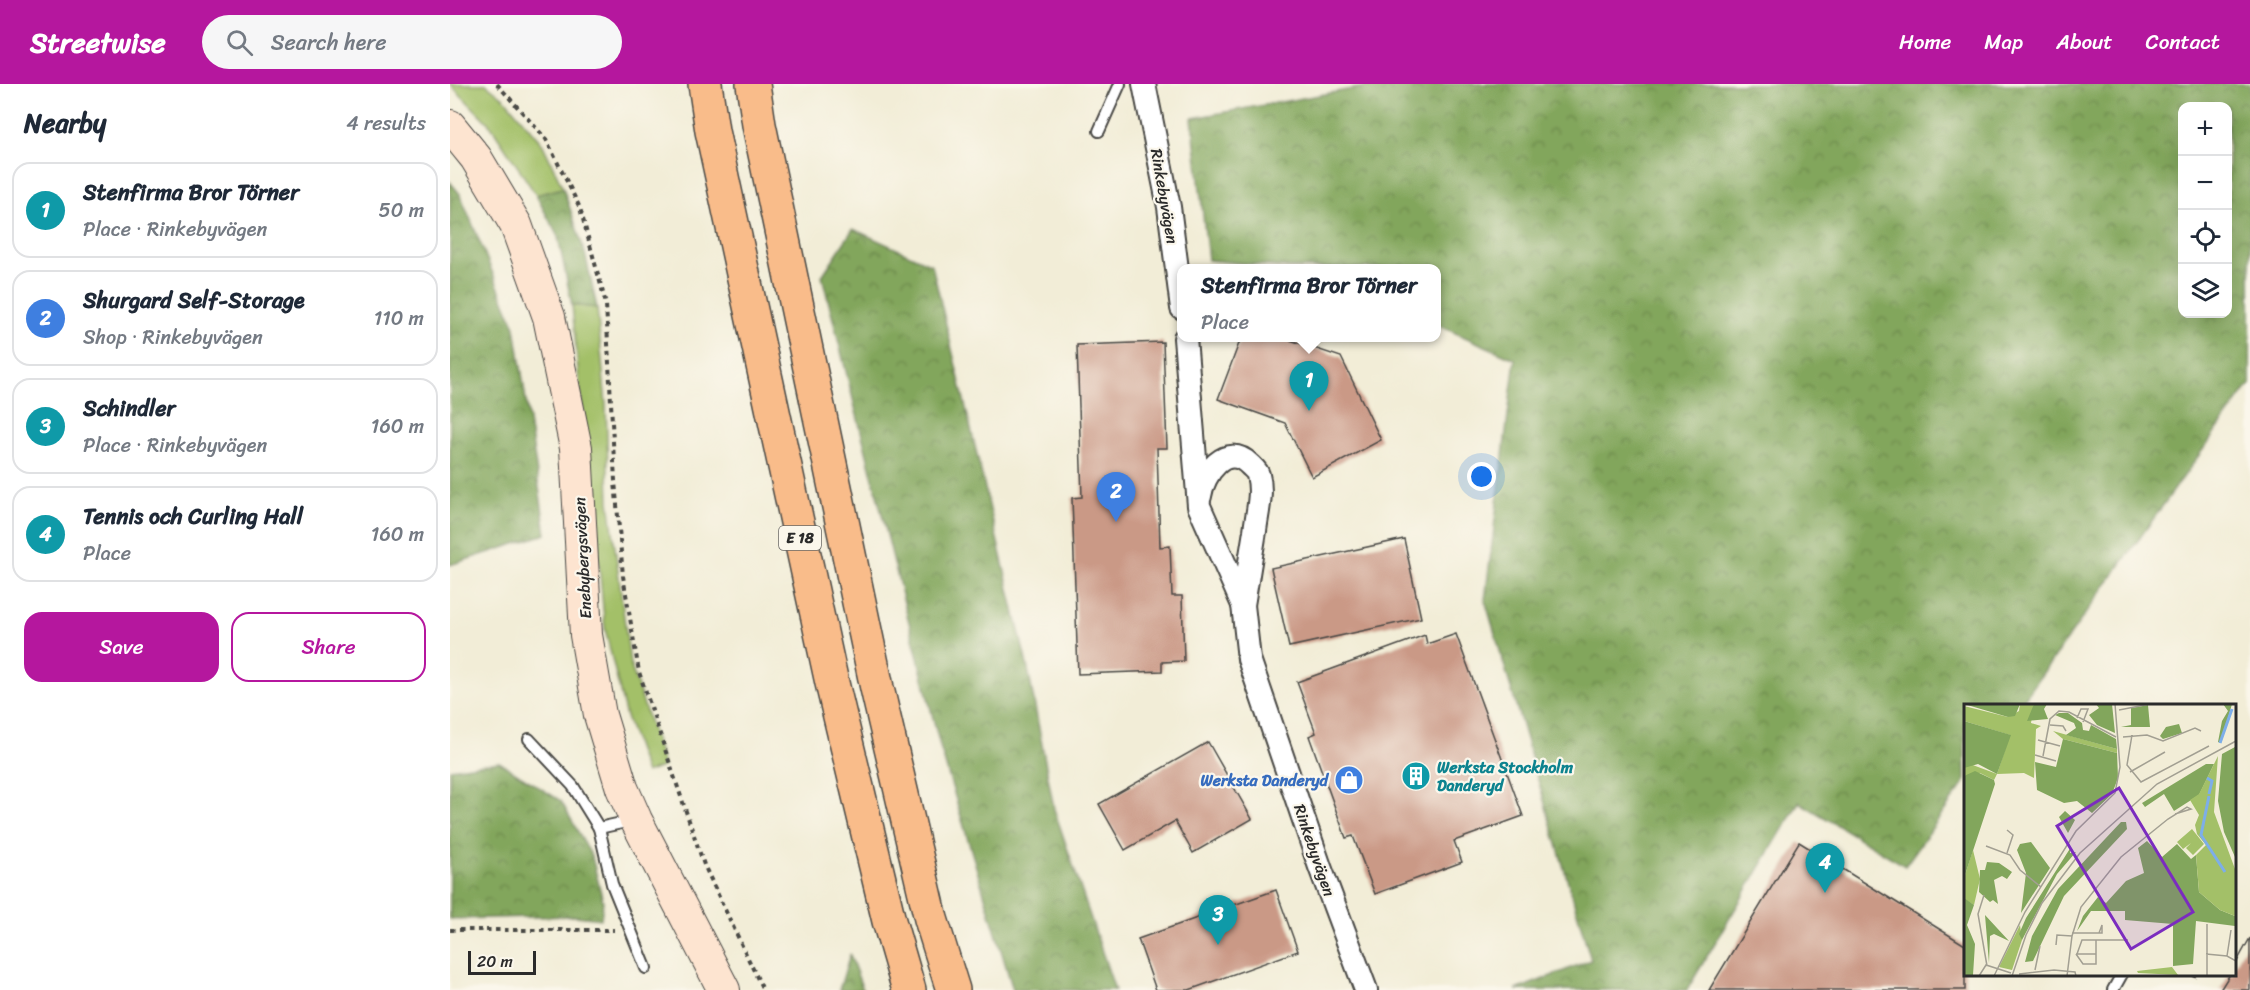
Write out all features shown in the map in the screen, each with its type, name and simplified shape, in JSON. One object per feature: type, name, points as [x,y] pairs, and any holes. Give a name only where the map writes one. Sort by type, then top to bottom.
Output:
[{"type":"highway","name":"E 18","points":[[705,84],[712,131],[832,683],[889,921],[909,990]]},
{"type":"highway","name":"E 18","points":[[753,84],[759,125],[877,688],[931,919],[953,990]]},
{"type":"main road","name":"Enebybergsvägen","points":[[450,126],[476,158],[516,225],[549,317],[576,448],[586,635],[600,715],[622,788],[636,820],[724,990]]},
{"type":"street","name":"Rinkebyvägen","points":[[1144,84],[1169,207],[1177,269]]},
{"type":"street","name":"Rinkebyvägen","points":[[1185,342],[1199,506],[1243,605]]},
{"type":"street","name":"Rinkebyvägen","points":[[1199,506],[1201,488],[1207,472],[1217,463],[1236,457],[1245,460],[1258,473],[1260,493],[1243,605],[1249,659],[1320,867],[1366,990]]},
{"type":"lane","points":[[1099,131],[1120,84]]},
{"type":"lane","points":[[530,739],[573,786],[599,828],[612,884],[646,968]]},
{"type":"lane","points":[[599,828],[636,820]]},
{"type":"lane","points":[[2113,990],[2121,975]]},
{"type":"path","points":[[497,84],[546,139],[580,208],[606,304],[615,481],[623,576],[639,672],[704,865],[763,990]]},
{"type":"path","points":[[450,930],[630,930]]},
{"type":"path","points":[[2195,975],[2200,977]]},
{"type":"green space","points":[[450,84],[486,84],[505,99],[543,145],[563,188],[536,195],[491,126]]},
{"type":"green space","points":[[1380,84],[2250,84],[2250,384],[2021,704],[1964,704],[1964,783],[1905,866],[1799,802],[1687,990],[1516,990],[1591,960],[1485,600],[1515,359],[1441,327],[1441,264],[1248,264],[1208,260],[1192,118]]},
{"type":"green space","points":[[450,182],[460,194],[515,327],[546,534],[450,565]]},
{"type":"green space","points":[[563,188],[585,253],[597,308],[572,305],[558,237],[536,195]]},
{"type":"green space","points":[[853,229],[932,265],[1028,669],[1054,809],[1115,990],[1013,990],[941,750],[822,276]]},
{"type":"green space","points":[[572,305],[597,308],[606,405],[609,501],[630,663],[664,766],[646,773],[626,717],[605,629]]},
{"type":"green space","points":[[499,762],[561,801],[592,857],[603,901],[601,919],[576,916],[450,919],[450,769]]},
{"type":"green space","points":[[850,955],[863,990],[839,990]]},
{"type":"building","points":[[1163,342],[1167,448],[1157,448],[1160,547],[1170,546],[1172,596],[1182,596],[1184,661],[1162,662],[1162,671],[1078,674],[1072,498],[1082,497],[1077,345]]},
{"type":"building","points":[[1239,342],[1296,342],[1341,357],[1381,440],[1312,477],[1285,423],[1218,399]]},
{"type":"building","points":[[1404,539],[1421,618],[1289,647],[1271,568]]},
{"type":"building","name":"Werksta Stockholm Danderyd","points":[[1456,634],[1523,816],[1454,841],[1462,862],[1375,894],[1353,836],[1346,838],[1309,736],[1316,733],[1297,682],[1425,635],[1427,644]]},
{"type":"building","points":[[1208,742],[1252,819],[1193,853],[1175,821],[1125,850],[1099,804]]},
{"type":"building","points":[[1799,842],[1964,944],[1965,990],[1709,990]]},
{"type":"building","points":[[1276,890],[1298,951],[1189,990],[1156,990],[1138,939]]},
{"type":"building","points":[[2250,938],[2250,990],[2220,990],[2229,975],[2235,975],[2235,965]]},
{"type":"place","name":"Stenfirma Bror Törner","points":[[1309,411]]},
{"type":"place","name":"Shurgard Self-Storage","points":[[1116,522]]},
{"type":"place","name":"Werksta Stockholm Danderyd","points":[[1416,776]]},
{"type":"place","name":"Werksta Danderyd","points":[[1349,780]]},
{"type":"place","name":"Tennis och Curling Hall","points":[[1825,893]]},
{"type":"place","name":"Schindler","points":[[1218,945]]}]
